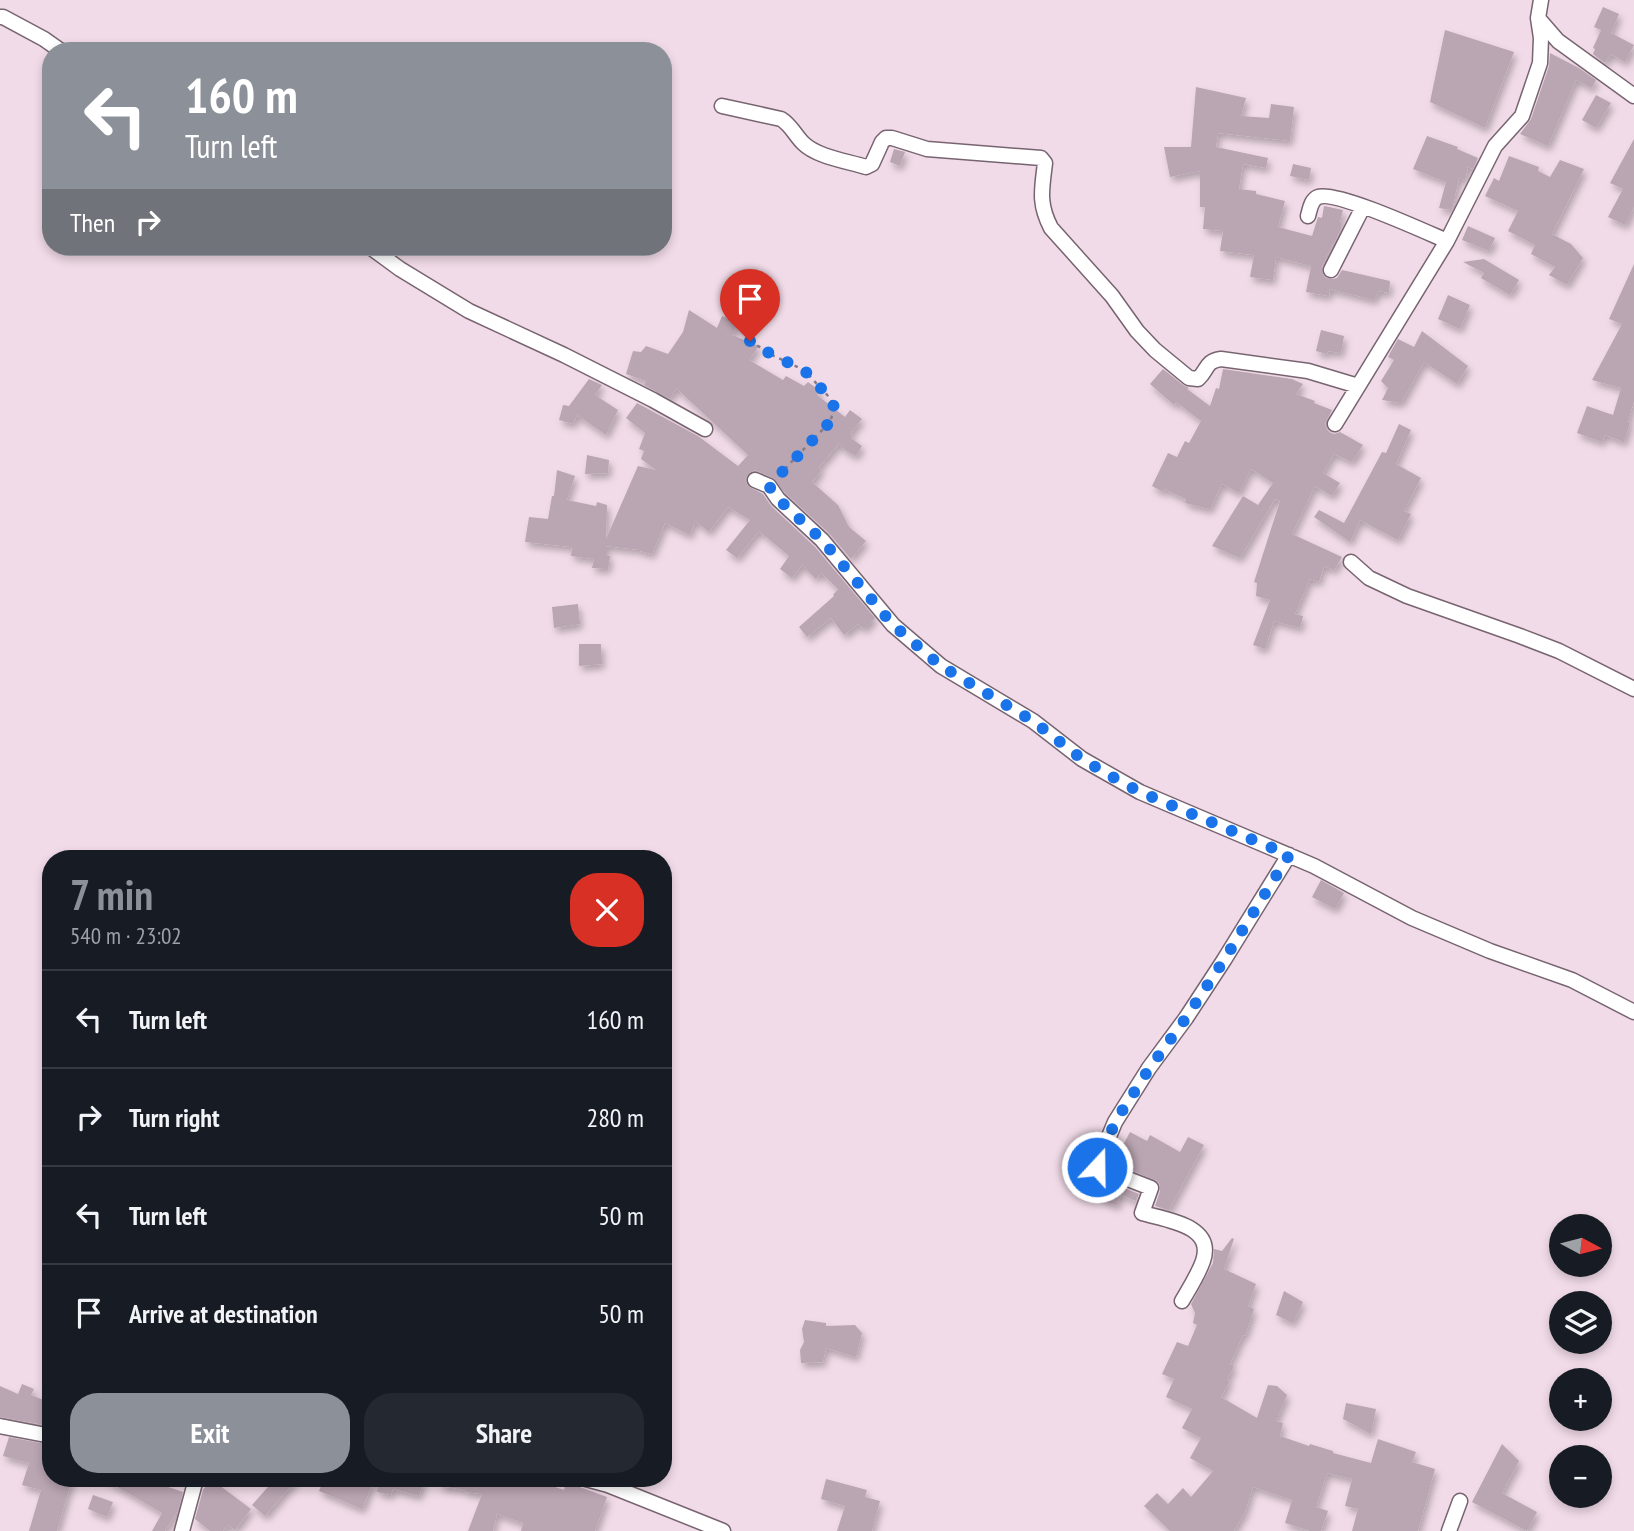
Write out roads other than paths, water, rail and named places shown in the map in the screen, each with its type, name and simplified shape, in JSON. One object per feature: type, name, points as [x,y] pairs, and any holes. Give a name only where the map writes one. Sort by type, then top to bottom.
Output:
[{"type":"street","points":[[1335,424],[1447,241],[1495,146],[1522,116],[1539,63],[1541,38],[1538,18],[1541,0]]},
{"type":"street","points":[[0,17],[48,42]]},
{"type":"street","points":[[1538,18],[1558,41],[1634,96]]},
{"type":"street","points":[[722,106],[781,119],[814,151],[866,167],[872,164],[886,138],[927,149],[1041,158],[1045,163],[1041,203],[1051,228],[1112,296],[1137,331],[1189,378],[1198,379],[1212,360],[1221,359],[1308,370],[1358,386]]},
{"type":"street","points":[[1308,216],[1313,201],[1320,196],[1346,200],[1447,241]]},
{"type":"street","points":[[1331,270],[1363,206]]},
{"type":"street","points":[[383,256],[469,311],[564,355],[705,429]]},
{"type":"street","points":[[762,483],[822,540],[893,625],[941,666],[1033,721],[1082,759],[1140,792],[1314,866],[1412,918],[1490,951],[1572,980],[1634,1012]]},
{"type":"street","points":[[1350,562],[1369,578],[1407,596],[1559,651],[1634,689]]},
{"type":"street","points":[[1182,1301],[1203,1262],[1206,1248],[1199,1234],[1189,1227],[1142,1213],[1151,1188],[1097,1167],[1115,1122],[1224,960],[1289,855]]},
{"type":"street","points":[[0,1426],[42,1434]]},
{"type":"street","points":[[183,1531],[194,1487]]},
{"type":"street","points":[[613,1487],[723,1531]]},
{"type":"street","points":[[1449,1531],[1460,1502]]}]
